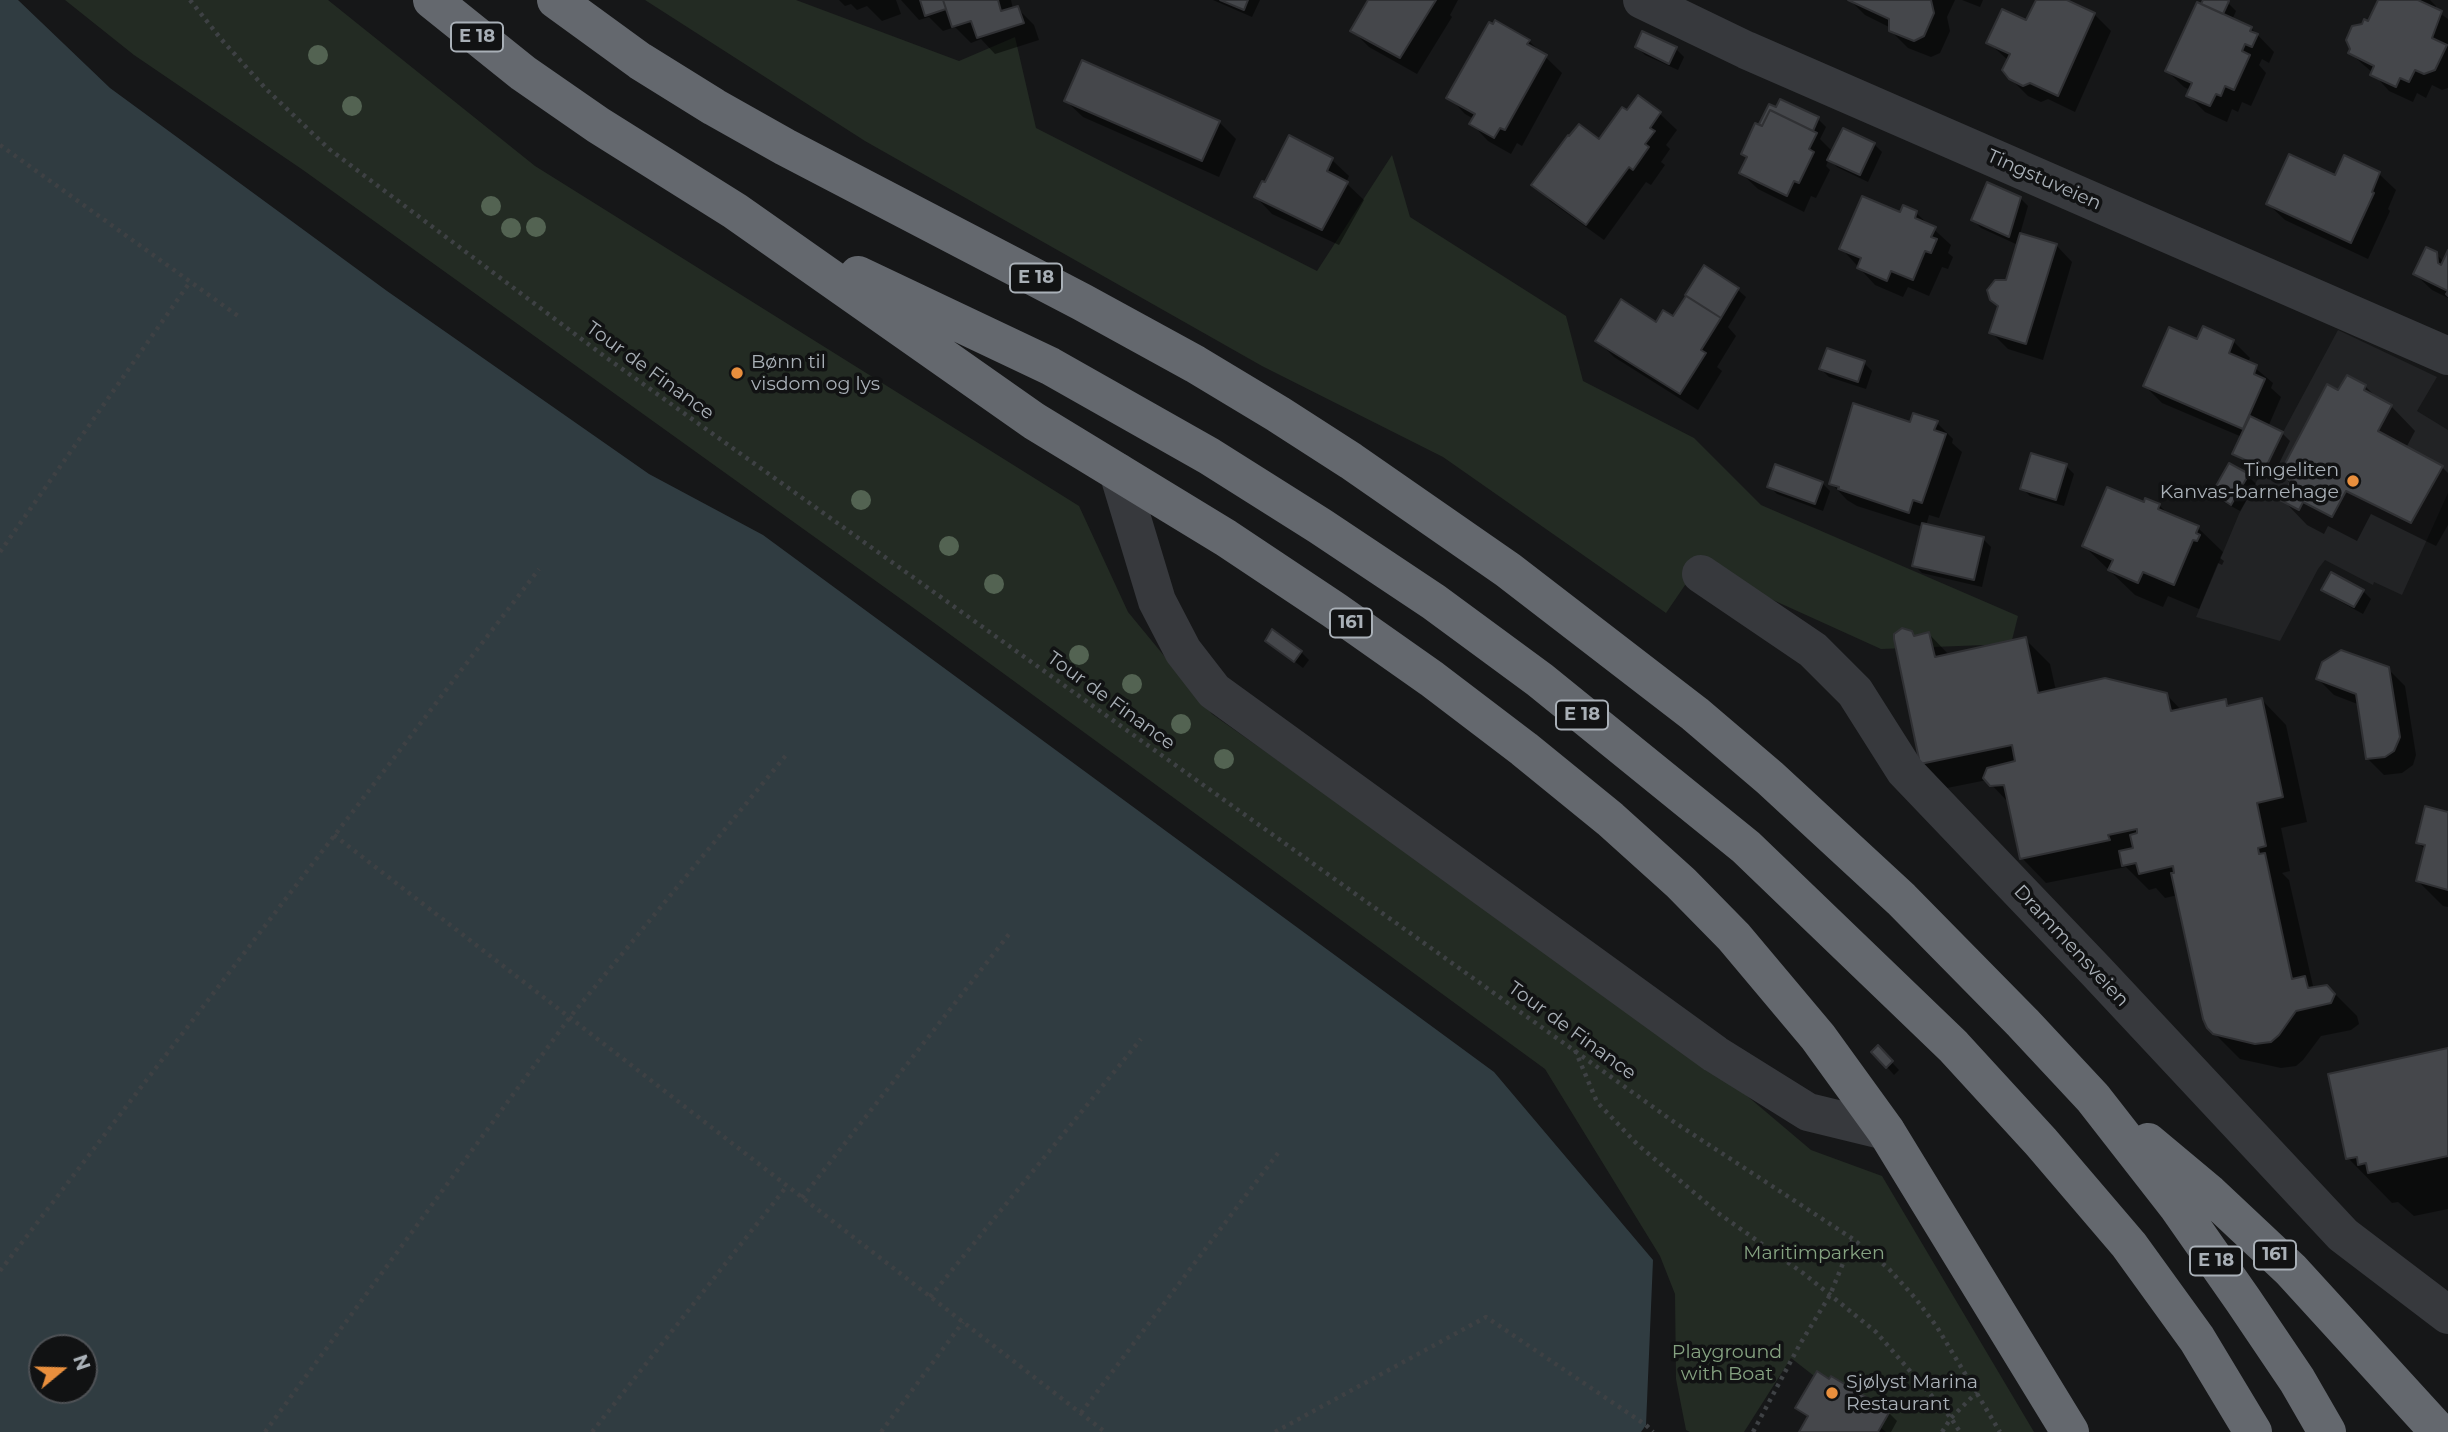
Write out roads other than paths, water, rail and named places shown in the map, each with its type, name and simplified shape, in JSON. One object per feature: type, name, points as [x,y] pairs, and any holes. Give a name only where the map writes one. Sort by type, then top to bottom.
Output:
[{"type":"highway","name":"E 18","points":[[432,0],[523,73],[598,125],[735,211],[881,286],[1051,366],[1209,456],[1434,602],[1550,689],[1746,847],[1847,941],[1953,1046],[2129,1245],[2197,1339],[2253,1432]]},
{"type":"highway","name":"E 18","points":[[556,0],[639,61],[714,107],[1195,364],[1351,461],[1479,549],[1592,632],[1695,714],[1770,778],[1901,899],[2093,1098],[2178,1207],[2236,1289],[2297,1380],[2327,1432]]},
{"type":"highway","name":"161","points":[[735,211],[1034,421],[1226,538],[1432,679],[1610,819],[1681,883],[1734,937],[1818,1037],[1886,1131],[2070,1432]]},
{"type":"highway","name":"161","points":[[2093,1098],[2209,1193],[2291,1269],[2439,1432]]},
{"type":"street","name":"Tingstuveien","points":[[1642,0],[1746,50],[2448,356]]},
{"type":"street","points":[[1118,472],[1157,601],[1183,651],[1214,691],[1715,1054],[1808,1112],[1886,1131]]},
{"type":"street","name":"Drammensveien","points":[[1702,574],[1813,650],[1855,692],[1905,771],[2343,1235],[2448,1315]]},
{"type":"place","name":"Bønn til visdom og lys","points":[[737,373]]},
{"type":"place","name":"Tingeliten Kanvas-barnehage","points":[[2353,481]]},
{"type":"place","name":"Sjølyst Marina Restaurant","points":[[1832,1393]]},
{"type":"park label","name":"Maritimparken","points":[[1814,1253]]},
{"type":"park label","name":"Playground with Boat","points":[[1727,1363]]}]
